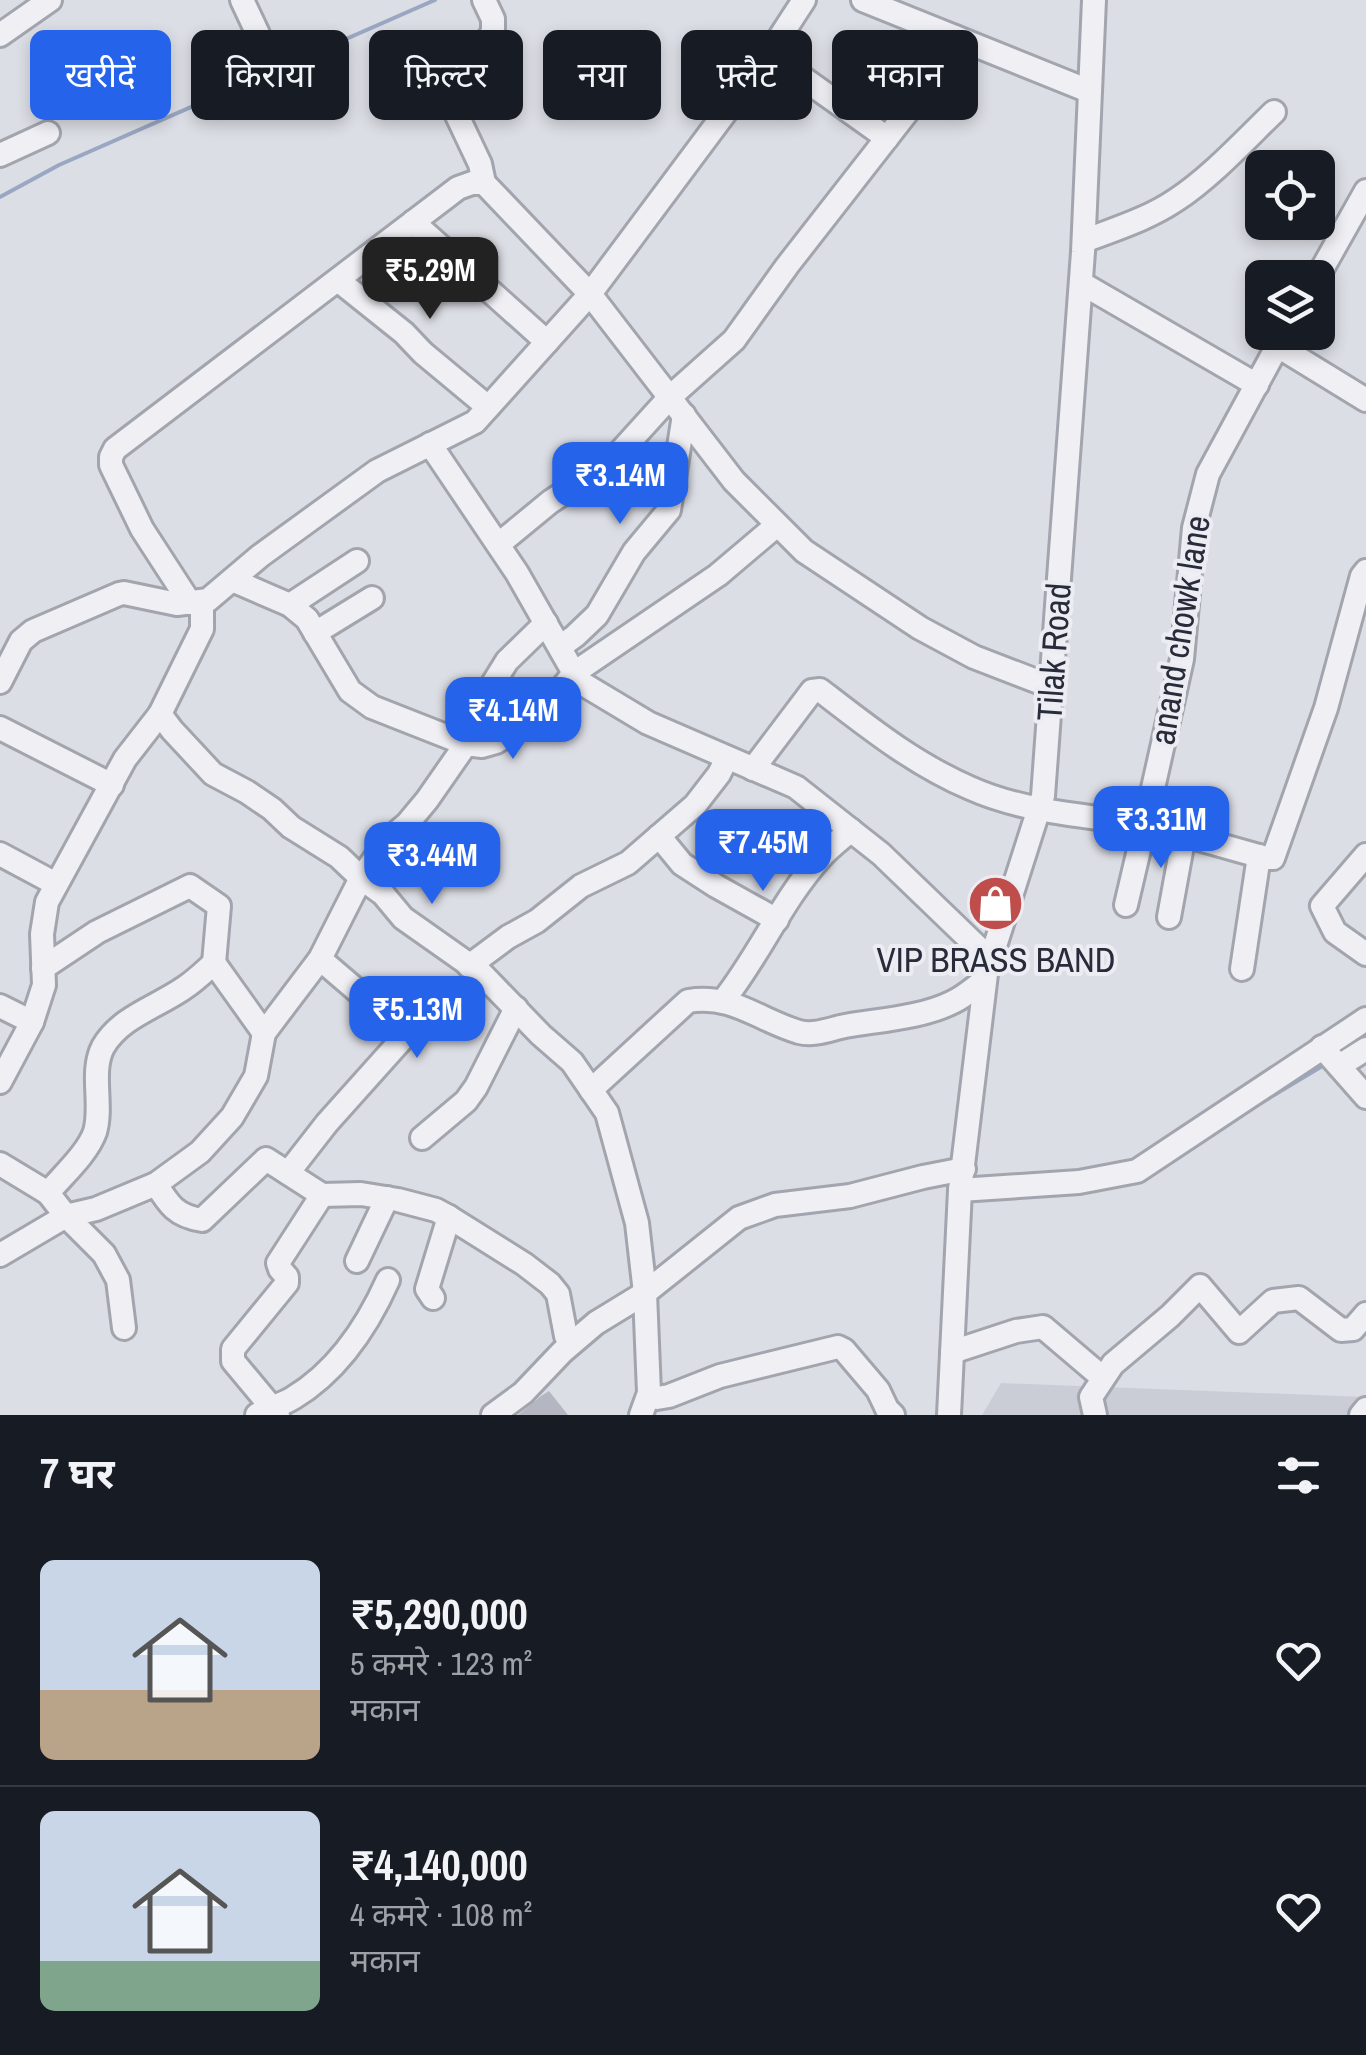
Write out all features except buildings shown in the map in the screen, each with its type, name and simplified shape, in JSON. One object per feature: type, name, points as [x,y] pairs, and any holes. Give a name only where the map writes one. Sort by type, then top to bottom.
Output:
[{"type":"street","points":[[0,35],[50,0]]},
{"type":"street","points":[[242,0],[256,30]]},
{"type":"street","points":[[785,30],[804,0]]},
{"type":"street","points":[[863,0],[938,30]]},
{"type":"street","name":"Tilak Road","points":[[949,1415],[963,1172],[988,969],[1043,796],[1084,240],[1094,0]]},
{"type":"street","points":[[488,10],[493,32],[454,88],[453,98],[480,164],[484,184],[590,294],[734,481],[804,551],[920,628],[974,657],[1052,686]]},
{"type":"street","points":[[978,46],[1089,91]]},
{"type":"street","points":[[812,85],[887,138]]},
{"type":"street","points":[[1084,240],[1145,218],[1178,199],[1274,112]]},
{"type":"street","points":[[0,682],[25,636],[124,593],[177,604],[208,600],[260,556],[377,471],[475,422],[590,294],[720,120]]},
{"type":"street","points":[[498,544],[550,502],[612,462],[677,406],[734,340],[901,120]]},
{"type":"street","points":[[0,155],[48,133]]},
{"type":"street","points":[[0,1082],[32,1022],[44,985],[44,913],[56,884],[124,759],[160,714],[202,628],[196,602],[142,529],[111,465],[114,449],[458,188],[484,184]]},
{"type":"street","points":[[1326,260],[1366,192]]},
{"type":"street","points":[[414,222],[547,342]]},
{"type":"street","points":[[338,281],[488,407]]},
{"type":"street","points":[[1081,283],[1256,385]]},
{"type":"street","name":"anand chowk lane","points":[[1126,905],[1182,659],[1194,528],[1208,474],[1275,350]]},
{"type":"street","name":"anand chowk lane","points":[[1296,350],[1366,400]]},
{"type":"street","points":[[560,647],[597,614],[634,552],[669,510],[677,406]]},
{"type":"street","points":[[430,444],[498,544],[583,684],[648,722],[796,787],[881,854],[988,969],[952,1003],[896,1019],[815,1034],[775,1023],[748,1008],[723,1001],[688,1002],[591,1090]]},
{"type":"street","points":[[232,580],[290,605],[307,618],[358,700],[466,744],[482,746],[519,727],[554,698],[574,673],[718,575],[777,524]]},
{"type":"street","points":[[290,605],[356,562]]},
{"type":"street","points":[[753,769],[812,692],[820,690],[898,750],[972,789],[1038,809],[1145,824],[1273,858],[1326,708],[1366,571]]},
{"type":"street","points":[[315,632],[372,598]]},
{"type":"street","points":[[0,1255],[66,1216],[96,1209],[156,1184],[200,1152],[232,1117],[256,1076],[264,1033],[320,958],[361,878],[388,840],[408,824],[427,800],[466,744],[476,711],[507,661],[546,623]]},
{"type":"street","points":[[160,714],[213,774],[272,808],[291,827],[340,856],[383,894],[403,918],[481,973],[541,1036],[572,1062],[607,1113],[638,1223],[644,1287],[645,1404],[720,1376],[838,1347],[878,1390],[892,1415]]},
{"type":"street","points":[[0,728],[112,786]]},
{"type":"street","points":[[469,966],[538,921],[582,886],[628,863],[694,806],[728,758]]},
{"type":"street","points":[[723,1001],[822,856],[850,830]]},
{"type":"street","points":[[1168,917],[1184,835]]},
{"type":"street","points":[[660,836],[682,864],[776,920]]},
{"type":"street","points":[[0,854],[56,884]]},
{"type":"street","points":[[1366,855],[1322,906],[1335,932],[1366,954]]},
{"type":"street","points":[[1242,969],[1259,856]]},
{"type":"street","points":[[43,968],[96,932],[190,886],[219,906],[214,964],[264,1033]]},
{"type":"street","points":[[288,1174],[327,1122],[404,1037],[402,1030],[320,958]]},
{"type":"street","points":[[48,1193],[88,1146],[95,1131],[98,1066],[110,1038],[130,1019],[185,988],[214,964]]},
{"type":"street","points":[[0,1006],[32,1022]]},
{"type":"street","points":[[422,1138],[466,1101],[516,1008]]},
{"type":"street","points":[[493,1415],[523,1393],[596,1323],[739,1218],[775,1205],[850,1196],[963,1172],[1079,1182],[1138,1170],[1366,1018]]},
{"type":"street","points":[[1322,1047],[1366,1097]]},
{"type":"street","points":[[1339,1066],[1366,1049]]},
{"type":"street","points":[[156,1184],[173,1210],[202,1220],[262,1161],[268,1160],[322,1195],[361,1194],[436,1210],[550,1284],[558,1294],[566,1336]]},
{"type":"street","points":[[0,1164],[48,1193],[104,1254],[118,1280],[124,1328]]},
{"type":"street","points":[[322,1195],[278,1262],[287,1283],[233,1350],[233,1361],[269,1412],[323,1376],[365,1328],[388,1280]]},
{"type":"street","points":[[357,1261],[387,1198]]},
{"type":"street","points":[[433,1298],[428,1285],[450,1217]]},
{"type":"street","points":[[1095,1415],[1090,1397],[1113,1364],[1200,1286],[1239,1332],[1272,1302],[1299,1298],[1341,1330],[1354,1329],[1366,1314]]},
{"type":"street","points":[[475,1415],[514,1387],[604,1305],[644,1287]]},
{"type":"street","points":[[952,1352],[1043,1326],[1103,1378]]},
{"type":"street","points":[[1361,1415],[1366,1409]]},
{"type":"shaded area","points":[[1001,1383],[1366,1397],[1366,1415],[982,1415]]},
{"type":"waterway","points":[[0,197],[59,165],[435,0]]},
{"type":"waterway","points":[[1246,1112],[1324,1065]]},
{"type":"place","name":"VIP BRASS BAND","points":[[996,904]]}]
